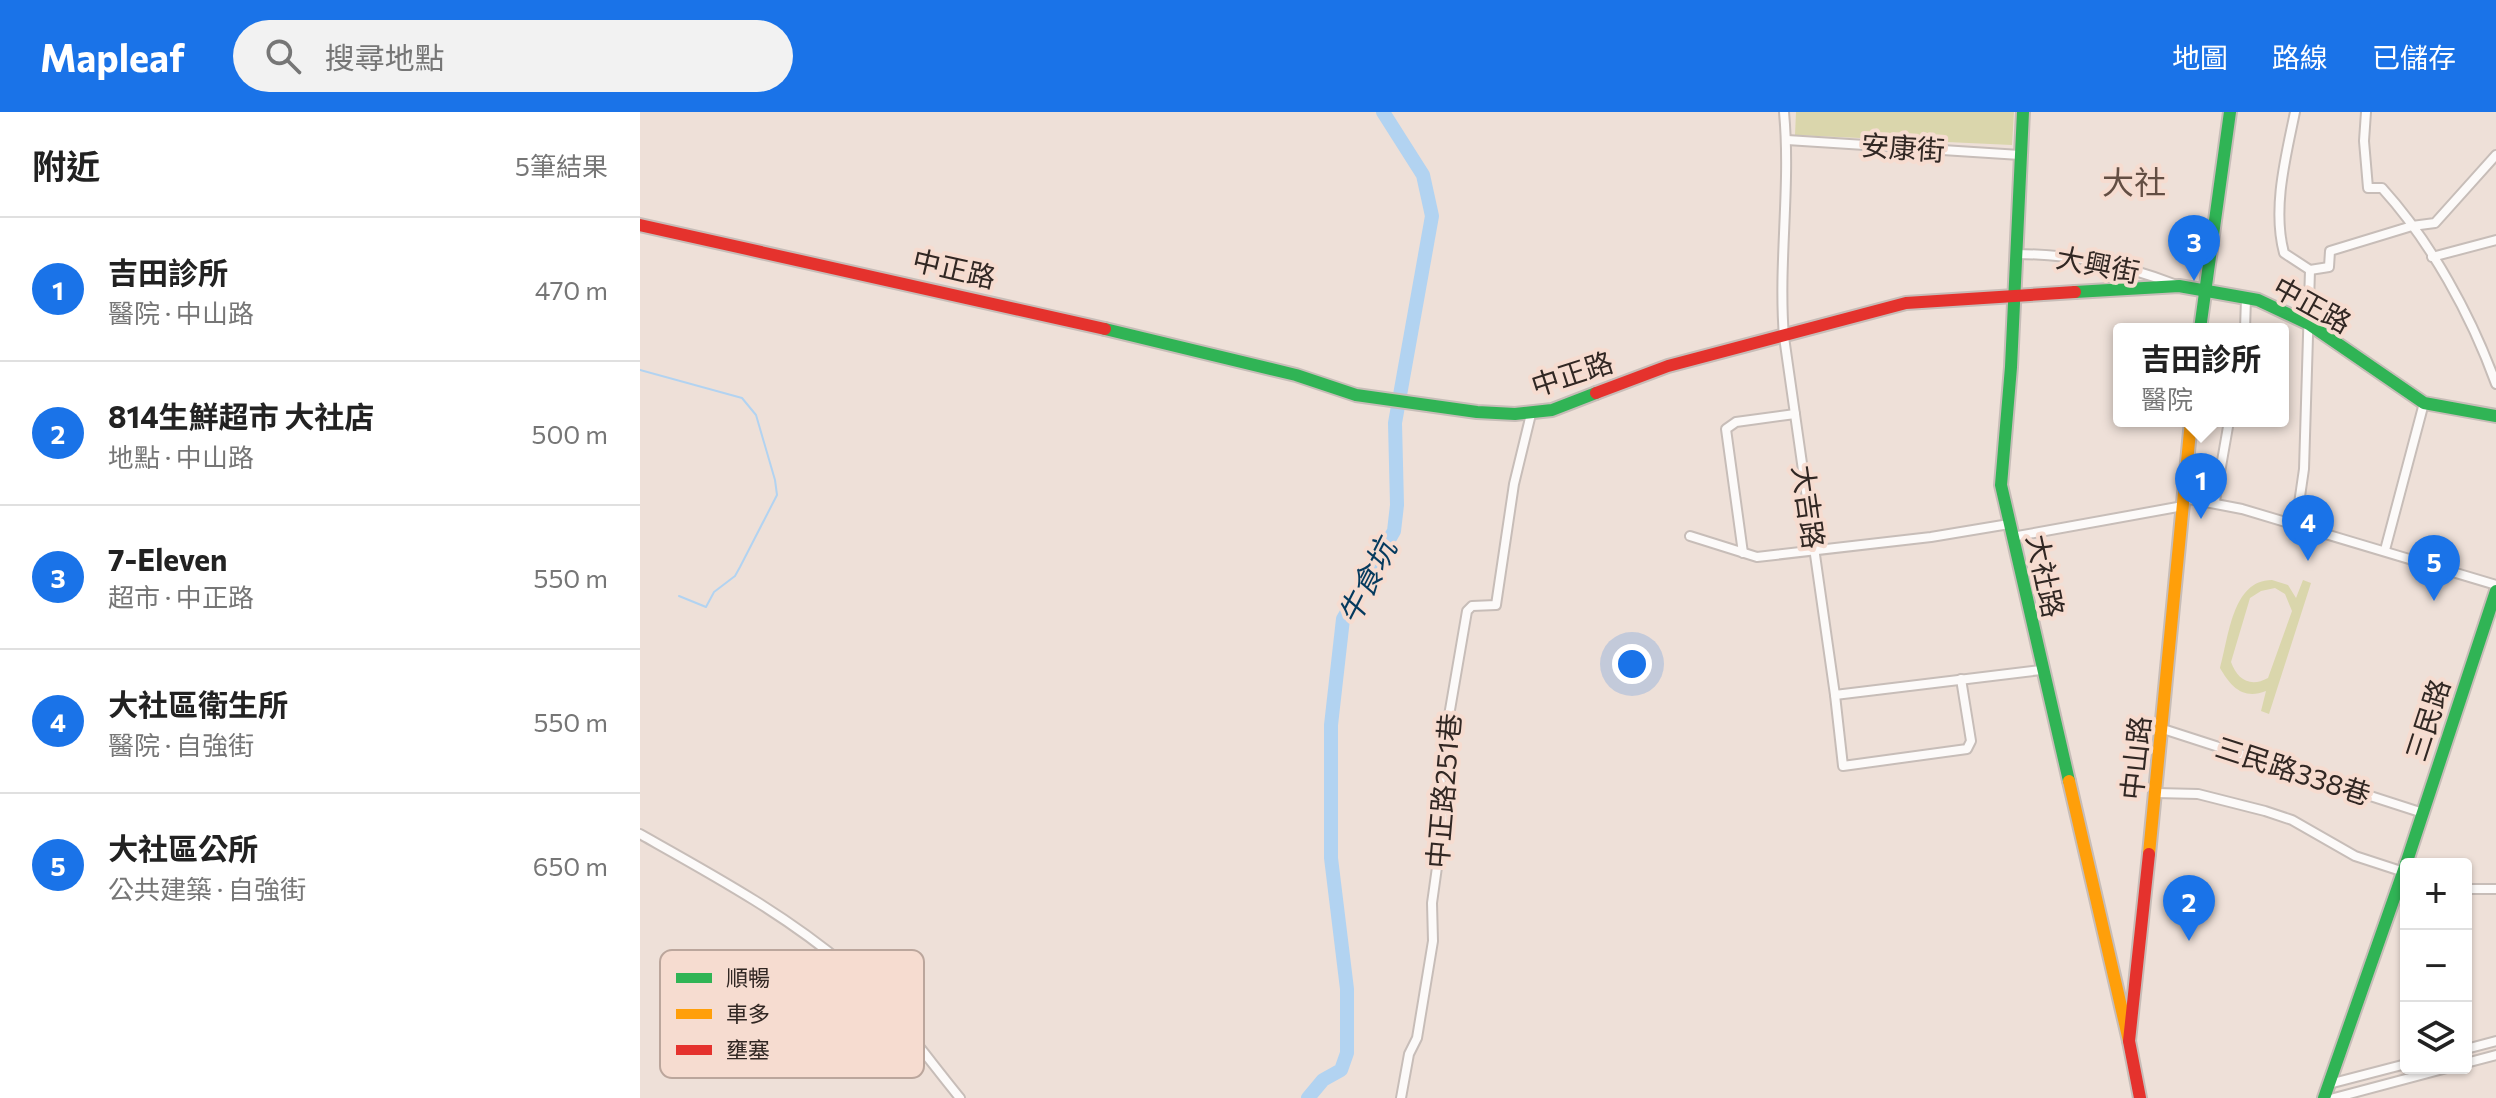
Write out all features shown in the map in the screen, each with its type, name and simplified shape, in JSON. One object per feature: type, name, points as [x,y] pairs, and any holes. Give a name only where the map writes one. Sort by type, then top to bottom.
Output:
[{"type":"street","name":"大吉路","points":[[1784,112],[1787,140],[1781,287],[1784,337],[1843,766],[1967,749],[1971,741],[1961,679]]},
{"type":"street","name":"大社路","points":[[2023,112],[2015,297],[2001,485],[2041,670],[2129,1041]]},
{"type":"street","points":[[2200,323],[2230,112]]},
{"type":"street","points":[[2295,112],[2285,166],[2280,237],[2284,253],[2310,270],[2329,267],[2330,251],[2412,226],[2435,223],[2496,155]]},
{"type":"street","points":[[2366,112],[2364,141],[2368,188],[2382,188],[2412,226],[2486,357],[2496,384]]},
{"type":"street","name":"安康街","points":[[1787,140],[2020,155]]},
{"type":"street","name":"中正路","points":[[640,225],[992,302],[1296,375],[1356,395],[1477,412],[1531,414],[1552,410],[1668,366],[1906,303],[2123,287],[2179,286],[2246,298],[2309,324],[2424,403],[2496,416]]},
{"type":"street","points":[[2432,257],[2496,240]]},
{"type":"street","name":"大興街","points":[[2015,254],[2055,254],[2120,264],[2179,286]]},
{"type":"street","points":[[2296,524],[2307,414],[2310,270]]},
{"type":"street","points":[[2245,323],[2246,298]]},
{"type":"street","points":[[2385,550],[2424,403]]},
{"type":"street","name":"中正路251巷","points":[[1401,1098],[1409,1054],[1417,1038],[1433,941],[1432,903],[1443,824],[1440,768],[1467,611],[1472,606],[1496,605],[1514,484],[1531,414]]},
{"type":"street","points":[[1743,553],[1726,429],[1736,422],[1795,414]]},
{"type":"street","name":"中山路","points":[[2140,1098],[2129,1041],[2163,729],[2190,427]]},
{"type":"street","points":[[2215,501],[2228,427]]},
{"type":"street","points":[[2012,537],[2184,502],[2215,501],[2496,585]]},
{"type":"street","points":[[1690,536],[1757,557],[1931,537],[2009,524]]},
{"type":"street","name":"三民路","points":[[2408,858],[2496,591]]},
{"type":"street","points":[[1835,695],[2041,670]]},
{"type":"street","name":"三民路338巷","points":[[2163,729],[2423,813]]},
{"type":"street","points":[[2156,793],[2198,794],[2265,811],[2292,820],[2355,856],[2400,866]]},
{"type":"street","points":[[640,834],[754,901],[825,950]]},
{"type":"street","points":[[2472,889],[2496,889]]},
{"type":"street","name":"三民路","points":[[2324,1098],[2400,894]]},
{"type":"street","points":[[2472,1047],[2496,1041]]},
{"type":"street","points":[[2472,1061],[2496,1055]]},
{"type":"street","points":[[924,1056],[960,1098]]},
{"type":"street","points":[[2329,1084],[2400,1066]]},
{"type":"street","points":[[2334,1098],[2424,1074]]},
{"type":"shaded area","points":[[1796,112],[2014,112],[2012,145],[1795,135]]},
{"type":"shaded area","points":[[2272,580],[2288,585],[2296,598],[2303,580],[2311,583],[2269,714],[2261,711],[2266,691],[2251,694],[2238,690],[2220,668],[2234,612],[2248,589]],"holes":[[[2275,588],[2285,594],[2292,611],[2268,678],[2255,682],[2245,680],[2231,662],[2250,598],[2261,591]]]},
{"type":"waterway","name":"牛食坑","points":[[1308,1098],[1323,1080],[1341,1070],[1347,1053],[1347,989],[1331,858],[1331,725],[1343,619],[1394,531],[1397,505],[1395,423],[1432,216],[1423,175],[1383,112]]},
{"type":"waterway","points":[[640,370],[742,398],[756,415],[775,480],[777,495],[735,576],[714,592],[706,607],[679,596]]},
{"type":"traffic: fast","points":[[2023,112],[2011,367],[2001,485],[2069,781]]},
{"type":"traffic: fast","points":[[2201,323],[2230,112]]},
{"type":"traffic: fast","points":[[2075,292],[2179,286],[2258,300],[2309,324],[2424,403],[2496,416]]},
{"type":"traffic: fast","points":[[1105,329],[1296,375],[1356,395],[1477,412],[1515,414],[1552,410],[1596,393]]},
{"type":"traffic: fast","points":[[2408,858],[2496,591]]},
{"type":"traffic: fast","points":[[2324,1098],[2400,881]]},
{"type":"traffic: slow","points":[[2149,854],[2190,427]]},
{"type":"traffic: slow","points":[[2069,781],[2129,1041]]},
{"type":"traffic: jam","points":[[640,225],[1105,329]]},
{"type":"traffic: jam","points":[[1596,393],[1668,366],[1906,303],[2075,292]]},
{"type":"traffic: jam","points":[[2140,1098],[2129,1041],[2149,854]]},
{"type":"place","name":"7-Eleven","points":[[2194,281]]},
{"type":"place","name":"吉田診所","points":[[2201,519]]},
{"type":"place","name":"大社區衛生所","points":[[2308,561]]},
{"type":"place","name":"大社區公所","points":[[2434,601]]},
{"type":"place","name":"814生鮮超市 大社店","points":[[2189,941]]},
{"type":"district","name":"大社","points":[[2134,183]]}]
